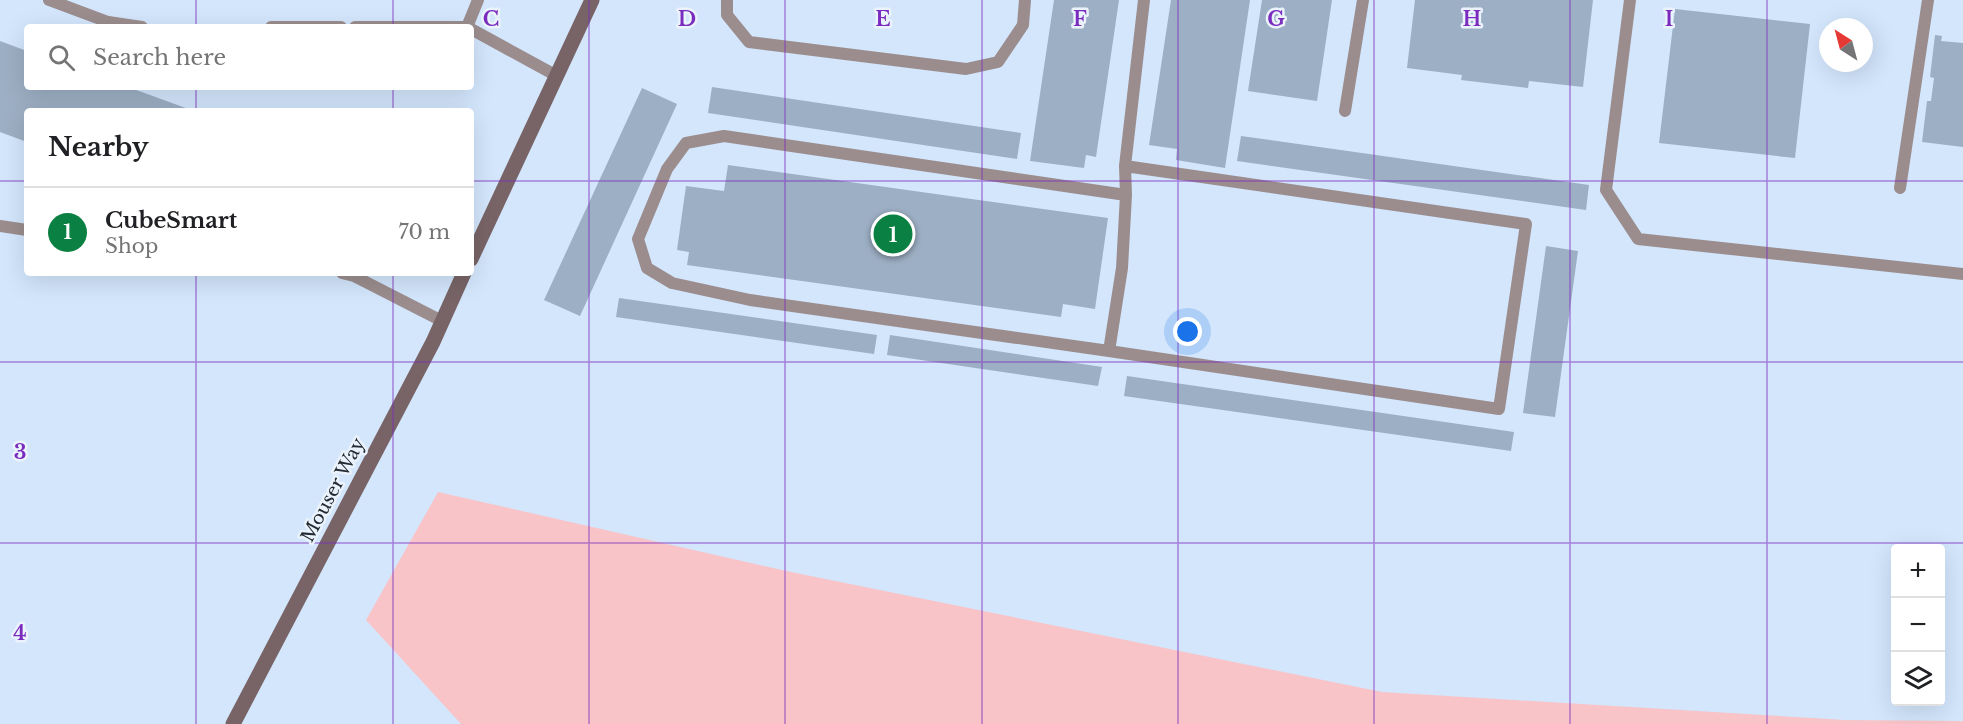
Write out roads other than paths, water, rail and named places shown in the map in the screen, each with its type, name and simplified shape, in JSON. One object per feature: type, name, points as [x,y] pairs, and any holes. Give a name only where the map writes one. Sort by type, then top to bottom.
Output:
[{"type":"street","points":[[474,253],[592,0]]},
{"type":"street","name":"Mouser Way","points":[[233,724],[433,342],[463,276]]},
{"type":"lane","points":[[49,0],[108,22],[122,24]]},
{"type":"lane","points":[[468,24],[478,0]]},
{"type":"lane","points":[[727,0],[727,15],[749,42],[966,69],[998,62],[1023,25],[1025,0]]},
{"type":"lane","points":[[1109,351],[1122,268],[1126,195],[1125,166],[1144,0]]},
{"type":"lane","points":[[1346,111],[1363,0]]},
{"type":"lane","points":[[1630,0],[1606,190],[1638,239],[1963,274]]},
{"type":"lane","points":[[1900,188],[1928,0]]},
{"type":"lane","points":[[474,31],[556,76]]},
{"type":"lane","points":[[1125,166],[1526,224],[1499,409],[750,300],[672,283],[647,268],[638,239],[667,170],[686,144],[724,136],[1126,195]]},
{"type":"lane","points":[[0,226],[24,230]]},
{"type":"lane","points":[[354,276],[442,321]]},
{"type":"place","name":"CubeSmart","points":[[893,234]]}]
